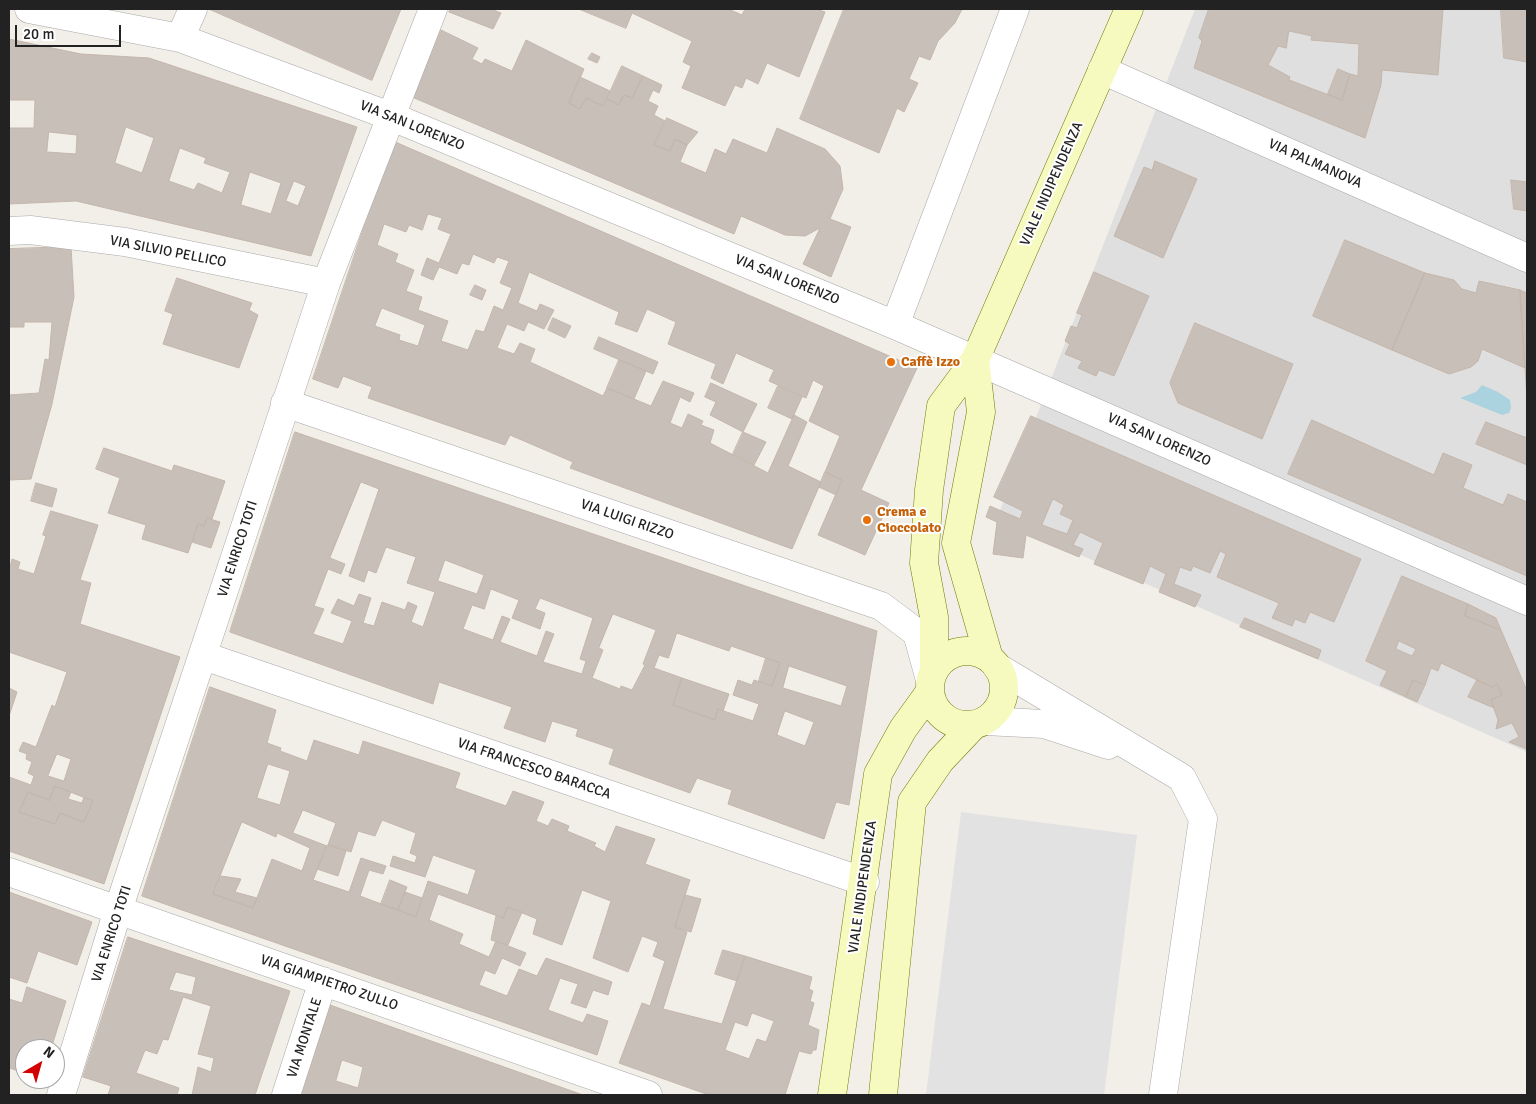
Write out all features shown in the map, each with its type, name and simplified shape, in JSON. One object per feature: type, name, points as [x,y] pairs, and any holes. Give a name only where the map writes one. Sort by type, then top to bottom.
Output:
[{"type":"main road","name":"VIALE INDIPENDENZA","points":[[832,1095],[865,882],[878,774],[931,680],[934,616],[924,563],[929,490],[942,406],[975,360],[1129,9]]},
{"type":"main road","points":[[883,1095],[912,802],[940,761],[980,723],[995,713],[1001,703],[1004,691],[1003,678],[993,663],[956,543],[981,412],[975,360]]},
{"type":"main road","points":[[980,723],[962,726],[950,722],[940,714],[933,704],[931,680],[943,659],[960,652],[978,653],[993,663]]},
{"type":"street","name":"VIA SAN LORENZO","points":[[31,9],[180,38],[390,116],[895,325],[1527,601]]},
{"type":"street","points":[[180,38],[193,9]]},
{"type":"street","name":"VIA ENRICO TOTI","points":[[61,1095],[118,910],[204,656],[285,403],[326,283],[433,9]]},
{"type":"street","points":[[895,325],[1016,9]]},
{"type":"street","name":"VIA PALMANOVA","points":[[1102,70],[1527,258]]},
{"type":"street","name":"VIA SILVIO PELLICO","points":[[9,231],[30,230],[125,242],[326,283]]},
{"type":"street","name":"VIA LUIGI RIZZO","points":[[285,403],[881,606],[917,633],[931,680]]},
{"type":"street","name":"VIA FRANCESCO BARACCA","points":[[204,656],[865,882]]},
{"type":"street","points":[[993,663],[1182,778],[1202,818],[1163,1095]]},
{"type":"street","points":[[980,723],[1044,724],[1149,759]]},
{"type":"street","name":"VIA GIAMPIETRO ZULLO","points":[[9,872],[323,981],[611,1089],[648,1095]]},
{"type":"street","name":"VIA MONTALE","points":[[286,1095],[323,981]]},
{"type":"shaded area","points":[[1195,9],[1527,9],[1527,752],[997,518]]},
{"type":"shaded area","points":[[961,812],[1137,835],[1104,1095],[926,1095]]},
{"type":"water","points":[[1482,385],[1510,400],[1511,408],[1509,413],[1502,415],[1460,398],[1476,392]]},
{"type":"building","points":[[209,9],[401,9],[372,80]]},
{"type":"building","points":[[451,9],[491,9],[501,13],[493,29],[449,12]]},
{"type":"building","points":[[579,9],[728,9],[742,15],[745,9],[816,9],[825,12],[799,77],[767,63],[758,84],[746,78],[742,88],[735,85],[725,106],[682,88],[691,66],[683,62],[692,41],[632,13],[626,28]]},
{"type":"building","points":[[844,9],[962,9],[955,23],[938,41],[930,60],[919,56],[909,79],[918,83],[904,112],[897,108],[879,153],[800,119]]},
{"type":"building","points":[[1209,9],[1443,9],[1438,75],[1382,70],[1381,85],[1365,138],[1194,68],[1202,41],[1199,38]],"holes":[[[1289,31],[1312,36],[1311,40],[1359,44],[1358,76],[1350,74],[1342,100],[1289,80],[1290,77],[1268,65],[1278,46],[1286,48]]]},
{"type":"building","points":[[1501,9],[1527,9],[1527,62],[1504,58]]},
{"type":"building","points":[[441,30],[478,48],[472,59],[482,64],[485,59],[512,71],[526,40],[584,69],[569,103],[580,109],[586,98],[603,106],[607,99],[619,105],[624,95],[632,98],[643,76],[662,85],[659,93],[653,90],[648,101],[658,106],[654,115],[665,121],[654,145],[670,151],[675,139],[687,145],[680,162],[706,173],[715,149],[726,154],[733,139],[767,153],[777,128],[825,149],[840,166],[843,189],[830,219],[851,227],[831,277],[803,264],[820,228],[805,236],[785,235],[741,216],[734,234],[412,97]]},
{"type":"building","points":[[9,39],[81,54],[149,58],[357,127],[311,256],[76,201],[9,204],[9,128],[34,128],[35,100],[9,100]],"holes":[[[126,127],[154,138],[142,173],[115,163]],[[49,132],[77,135],[76,154],[47,152]],[[180,148],[206,158],[204,163],[230,172],[222,193],[198,183],[194,190],[169,181]],[[250,172],[281,183],[271,214],[241,205]],[[294,181],[306,186],[298,206],[286,201]]]},
{"type":"building","points":[[592,53],[600,57],[597,63],[588,59]]},
{"type":"building","points":[[622,66],[643,76],[632,98],[624,95],[619,105],[607,99]]},
{"type":"building","points":[[1338,69],[1350,74],[1342,100],[1328,94]]},
{"type":"building","points":[[580,77],[610,91],[603,106],[586,98],[580,109],[569,103]]},
{"type":"building","points":[[667,118],[698,132],[687,145],[675,139],[670,151],[654,145]]},
{"type":"building","points":[[393,141],[917,368],[861,490],[889,503],[865,555],[818,535],[842,480],[825,472],[840,436],[809,421],[824,386],[813,380],[806,398],[769,381],[774,370],[736,353],[723,384],[711,378],[716,364],[668,344],[676,322],[647,309],[637,332],[615,324],[619,312],[529,272],[518,303],[537,311],[540,304],[554,310],[544,329],[528,322],[524,331],[507,324],[497,348],[514,354],[520,343],[535,349],[530,362],[603,396],[607,388],[651,406],[663,381],[694,393],[690,402],[680,397],[670,423],[682,428],[688,414],[703,421],[701,425],[714,430],[710,443],[768,473],[794,415],[807,422],[788,466],[821,482],[792,549],[570,468],[573,462],[510,435],[505,445],[368,398],[372,387],[343,376],[338,388],[313,379]],"holes":[[[428,214],[442,218],[438,229],[451,234],[439,263],[427,258],[421,275],[433,280],[439,267],[457,274],[462,263],[469,265],[473,254],[494,263],[497,257],[509,261],[500,283],[512,288],[503,310],[494,306],[484,332],[476,330],[468,350],[441,341],[448,321],[418,310],[422,297],[406,291],[414,270],[395,262],[398,254],[377,245],[384,224],[406,232],[409,225],[422,230]],[[382,308],[425,325],[418,346],[399,340],[400,335],[375,326]]]},
{"type":"building","points":[[1155,161],[1197,179],[1163,258],[1114,236],[1144,167],[1152,170]]},
{"type":"building","points":[[1511,180],[1527,182],[1527,211],[1514,209]]},
{"type":"building","points":[[1345,240],[1425,273],[1392,350],[1313,316]]},
{"type":"building","points":[[71,247],[74,297],[52,404],[31,479],[9,480],[9,395],[39,393],[45,359],[49,360],[52,322],[24,322],[24,327],[9,327],[9,249]]},
{"type":"building","points":[[1094,272],[1149,296],[1114,376],[1099,370],[1096,376],[1078,368],[1082,361],[1065,354],[1070,344],[1065,341],[1071,326],[1077,328],[1082,315],[1077,313]]},
{"type":"building","points":[[1425,273],[1454,280],[1462,289],[1476,293],[1479,281],[1520,290],[1525,368],[1482,349],[1478,361],[1471,367],[1449,374],[1392,350]]},
{"type":"building","points":[[177,278],[252,303],[249,310],[258,315],[239,368],[163,344],[173,314],[165,311]]},
{"type":"building","points":[[475,285],[486,290],[482,300],[470,295]]},
{"type":"building","points":[[1520,290],[1527,293],[1527,399],[1525,368]]},
{"type":"building","points":[[553,318],[571,326],[565,338],[548,330]]},
{"type":"building","points":[[1195,323],[1293,364],[1262,439],[1178,403],[1170,383]]},
{"type":"building","points":[[599,337],[658,362],[653,374],[594,349]]},
{"type":"building","points":[[619,360],[646,371],[634,399],[607,388]]},
{"type":"building","points":[[711,383],[757,404],[743,432],[710,415],[716,402],[705,397]]},
{"type":"building","points":[[778,386],[802,397],[792,419],[768,408]]},
{"type":"building","points":[[1031,416],[1361,559],[1334,622],[1310,612],[1305,623],[1295,619],[1292,626],[1272,618],[1279,603],[1217,577],[1226,554],[1220,551],[1210,573],[1193,566],[1191,571],[1180,567],[1174,584],[1201,595],[1195,607],[1159,592],[1166,574],[1150,566],[1143,584],[1094,564],[1103,543],[1080,532],[1073,545],[1083,549],[1079,557],[1026,535],[1023,558],[993,554],[997,522],[986,517],[990,506],[1020,519],[1023,511],[994,497]],"holes":[[[1053,499],[1064,505],[1060,514],[1073,520],[1067,534],[1042,525]]]},
{"type":"building","points":[[1312,420],[1434,475],[1443,453],[1472,465],[1463,488],[1503,505],[1508,494],[1527,502],[1527,576],[1288,474]]},
{"type":"building","points":[[1486,422],[1527,438],[1527,465],[1476,444]]},
{"type":"building","points":[[295,432],[877,631],[849,805],[836,802],[824,839],[728,804],[732,790],[697,778],[690,793],[609,764],[614,749],[576,736],[578,729],[552,721],[545,742],[504,728],[512,707],[439,682],[433,704],[230,632]],"holes":[[[361,482],[379,489],[349,576],[364,582],[368,570],[376,573],[386,547],[416,557],[407,583],[435,592],[423,627],[411,622],[417,606],[408,602],[405,610],[382,602],[374,626],[363,623],[371,598],[359,594],[354,606],[338,599],[331,613],[352,621],[343,644],[313,634],[324,609],[314,606],[328,569],[341,574],[345,564],[330,558]],[[445,560],[484,575],[477,594],[438,581]],[[491,589],[519,600],[512,618],[540,629],[545,613],[535,609],[540,598],[593,618],[580,659],[586,661],[582,674],[543,662],[554,634],[546,631],[537,656],[500,642],[510,619],[502,616],[493,640],[463,629],[472,605],[484,609]],[[613,614],[656,630],[643,664],[645,665],[632,690],[621,686],[620,689],[592,678],[603,650],[599,648]],[[677,633],[729,651],[731,646],[780,663],[772,686],[754,680],[752,685],[738,680],[733,695],[759,704],[753,721],[718,709],[715,720],[673,705],[682,678],[654,668],[659,655],[668,658]],[[789,666],[847,686],[841,706],[783,688]],[[785,711],[814,722],[805,746],[777,735]]]},
{"type":"building","points":[[743,432],[766,442],[754,465],[733,454]]},
{"type":"building","points":[[104,448],[172,471],[174,465],[225,481],[212,519],[207,518],[204,526],[198,524],[188,553],[142,539],[146,525],[108,513],[120,478],[96,469]]},
{"type":"building","points":[[825,472],[842,480],[836,495],[819,487]]},
{"type":"building","points":[[36,483],[57,489],[52,507],[31,501]]},
{"type":"building","points":[[51,511],[98,525],[80,580],[91,583],[80,624],[180,657],[104,884],[9,851],[9,777],[31,785],[34,776],[28,773],[32,762],[26,759],[27,754],[19,751],[23,742],[36,747],[52,705],[55,707],[67,672],[9,652],[9,571],[12,559],[20,562],[18,569],[34,574],[46,536],[43,535]],"holes":[[[57,754],[71,759],[64,781],[48,776]],[[55,786],[93,801],[84,822],[60,813],[55,824],[19,812],[28,792],[49,800]]]},
{"type":"building","points":[[207,518],[220,522],[211,548],[192,542],[198,524],[204,526]]},
{"type":"building","points":[[1402,576],[1468,604],[1465,616],[1501,630],[1527,691],[1527,749],[1509,742],[1519,737],[1512,723],[1496,729],[1498,720],[1491,700],[1502,695],[1497,684],[1492,687],[1441,663],[1438,671],[1431,668],[1425,685],[1413,680],[1406,697],[1380,685],[1387,671],[1366,661]],"holes":[[[1399,641],[1416,649],[1412,656],[1396,649]]]},
{"type":"building","points":[[1468,604],[1496,618],[1501,630],[1465,616]]},
{"type":"building","points":[[1245,618],[1321,650],[1318,659],[1240,627]]},
{"type":"building","points":[[766,658],[780,663],[772,686],[759,681]]},
{"type":"building","points":[[682,678],[729,694],[723,711],[718,709],[715,720],[673,705]]},
{"type":"building","points":[[1413,680],[1425,685],[1417,702],[1406,697]]},
{"type":"building","points":[[1477,680],[1492,687],[1497,684],[1502,695],[1491,700],[1494,708],[1468,697]]},
{"type":"building","points":[[210,687],[276,710],[267,743],[281,748],[280,751],[307,761],[314,740],[359,755],[363,741],[460,773],[455,788],[506,806],[513,791],[544,802],[536,821],[548,826],[552,819],[569,826],[567,831],[596,843],[594,846],[605,852],[616,826],[655,839],[645,864],[690,880],[675,927],[687,932],[663,1009],[722,1024],[745,956],[812,977],[809,989],[813,991],[810,1001],[814,1003],[808,1025],[819,1030],[816,1050],[813,1050],[811,1054],[799,1051],[785,1095],[709,1095],[619,1063],[642,1003],[650,1006],[665,961],[653,956],[658,942],[642,936],[628,972],[593,958],[611,901],[582,890],[562,945],[533,934],[537,919],[508,907],[503,918],[438,894],[429,920],[463,934],[459,944],[489,957],[496,941],[526,953],[520,966],[502,958],[495,974],[485,970],[479,985],[507,996],[519,969],[537,976],[546,958],[612,982],[608,995],[593,990],[586,1008],[571,1003],[578,984],[560,978],[548,1010],[583,1023],[587,1014],[608,1021],[597,1055],[142,896]],"holes":[[[268,764],[290,771],[280,805],[257,798]],[[303,810],[336,823],[328,845],[351,852],[358,831],[375,836],[382,820],[416,833],[410,853],[417,856],[415,863],[393,856],[390,866],[425,877],[433,855],[476,870],[468,895],[428,881],[416,917],[360,896],[369,870],[383,874],[386,866],[361,858],[349,892],[313,880],[327,846],[293,833]],[[242,822],[276,837],[277,833],[310,848],[302,871],[272,859],[253,908],[213,894]],[[752,1013],[774,1021],[766,1042],[757,1039],[749,1059],[725,1050],[735,1022],[747,1026]]]},
{"type":"building","points":[[9,688],[17,692],[9,716]]},
{"type":"building","points":[[55,786],[71,792],[68,799],[82,803],[84,797],[93,801],[84,822],[60,813],[55,824],[19,812],[28,792],[49,800]]},
{"type":"building","points":[[328,845],[346,851],[338,876],[317,869]]},
{"type":"building","points":[[221,876],[241,879],[235,892],[257,898],[253,908],[213,894]]},
{"type":"building","points":[[390,880],[407,887],[398,910],[381,904]]},
{"type":"building","points":[[9,892],[92,922],[77,965],[38,951],[27,983],[9,977]]},
{"type":"building","points":[[405,892],[422,898],[416,917],[398,910]]},
{"type":"building","points":[[685,895],[701,899],[691,932],[675,927]]},
{"type":"building","points":[[508,907],[522,912],[508,945],[491,940],[496,916],[503,918]]},
{"type":"building","points":[[128,937],[290,991],[255,1095],[192,1095],[198,1067],[211,1072],[214,1058],[198,1054],[211,1006],[183,997],[168,1040],[163,1039],[157,1054],[145,1050],[136,1073],[179,1088],[177,1095],[108,1095],[111,1086],[83,1077]],"holes":[[[176,972],[196,977],[192,995],[169,990]]]},
{"type":"building","points":[[723,950],[745,956],[737,981],[715,974]]},
{"type":"building","points":[[27,987],[66,1001],[54,1039],[15,1039],[15,1070],[9,1068],[9,999],[22,1003]]},
{"type":"building","points":[[330,1005],[583,1095],[301,1095]],"holes":[[[342,1060],[363,1067],[358,1088],[336,1081]]]},
{"type":"place","name":"Caffè Izzo","points":[[891,362]]},
{"type":"place","name":"Crema e Cioccolato","points":[[867,520]]}]
